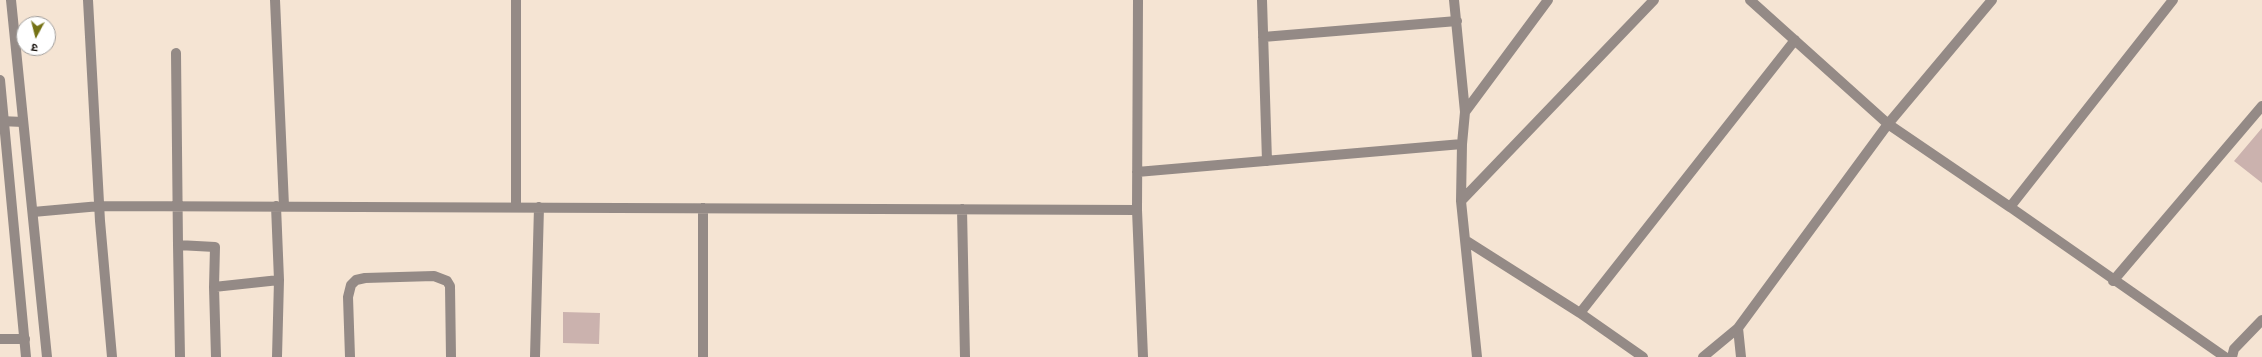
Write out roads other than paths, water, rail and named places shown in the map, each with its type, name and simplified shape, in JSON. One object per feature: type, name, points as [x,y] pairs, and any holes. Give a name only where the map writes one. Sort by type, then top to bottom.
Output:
[{"type":"street","points":[[11,0],[47,357]]},
{"type":"street","points":[[88,0],[100,206],[112,357]]},
{"type":"street","points":[[275,0],[280,206],[277,357]]},
{"type":"street","points":[[516,0],[516,207]]},
{"type":"street","points":[[1138,0],[1137,210],[1143,357]]},
{"type":"street","points":[[1262,0],[1267,161]]},
{"type":"street","points":[[1465,112],[1548,0]]},
{"type":"street","points":[[1461,202],[1654,0]]},
{"type":"street","points":[[1750,0],[1888,124],[2225,357]]},
{"type":"street","points":[[2010,207],[2173,0]]},
{"type":"street","points":[[1456,1],[1465,112],[1462,144],[1461,202],[1477,357]]},
{"type":"street","points":[[1703,357],[1738,328],[1888,124],[1990,1]]},
{"type":"street","points":[[1263,37],[1457,21]]},
{"type":"street","points":[[1580,313],[1795,40]]},
{"type":"street","points":[[176,53],[180,357]]},
{"type":"street","points":[[0,80],[2,120],[26,357]]},
{"type":"street","points":[[2113,281],[2262,106]]},
{"type":"street","points":[[2,120],[23,122]]},
{"type":"street","points":[[1137,172],[1462,144]]},
{"type":"street","points":[[33,212],[100,206],[1137,210]]},
{"type":"street","points":[[535,357],[539,207]]},
{"type":"street","points":[[703,208],[703,357]]},
{"type":"street","points":[[962,209],[965,357]]},
{"type":"street","points":[[1466,240],[1580,313],[1643,357]]},
{"type":"street","points":[[178,245],[215,247],[214,287],[216,357]]},
{"type":"street","points":[[350,357],[348,297],[351,285],[356,280],[365,278],[434,276],[447,281],[450,286],[451,357]]},
{"type":"street","points":[[214,287],[279,280]]},
{"type":"street","points":[[2232,357],[2234,349],[2262,320]]},
{"type":"street","points":[[1738,328],[1741,357]]},
{"type":"street","points":[[0,339],[25,339]]}]
